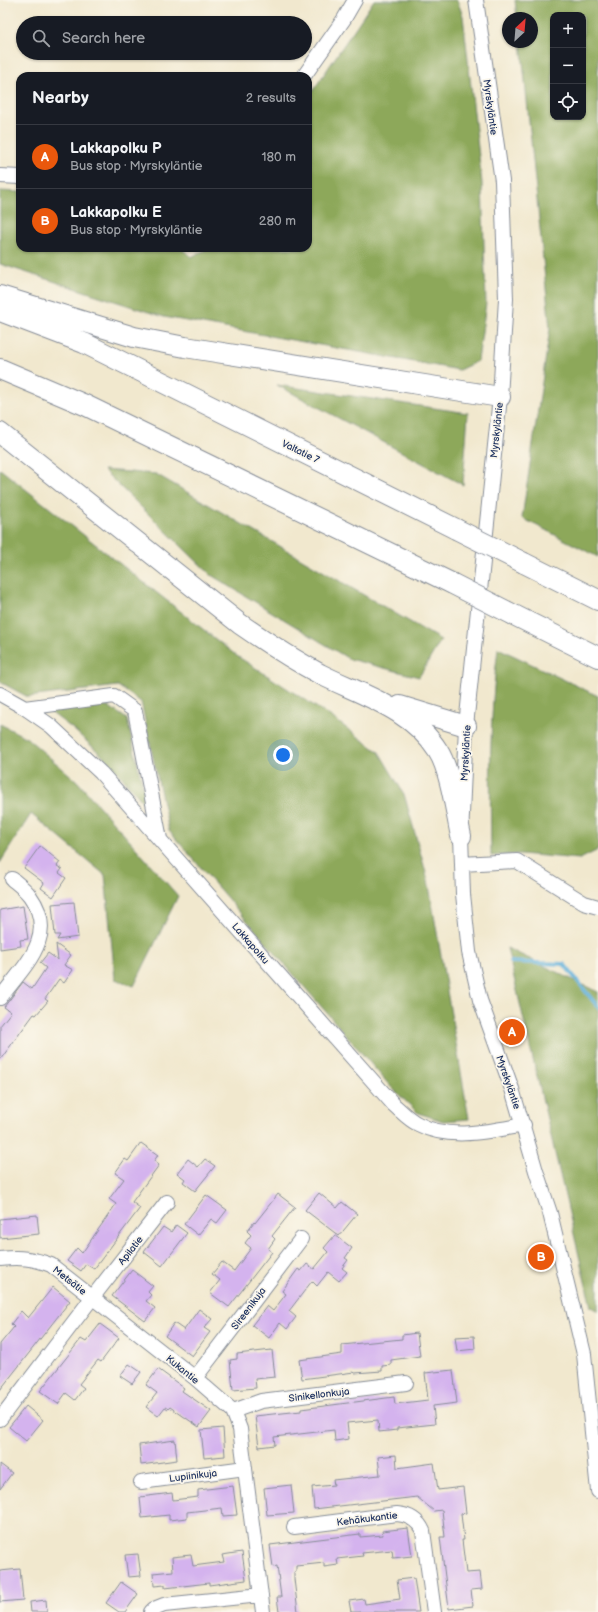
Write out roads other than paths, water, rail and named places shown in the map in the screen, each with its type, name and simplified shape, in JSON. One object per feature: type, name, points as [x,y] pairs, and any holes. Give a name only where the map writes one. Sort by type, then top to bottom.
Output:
[{"type":"highway","points":[[0,296],[134,337],[185,347],[500,397]]},
{"type":"highway","name":"Valtatie 7","points":[[0,312],[84,343],[598,600]]},
{"type":"highway","points":[[0,369],[86,405],[451,583],[598,657]]},
{"type":"highway","points":[[0,433],[240,624],[280,652],[321,674],[375,699],[419,726],[439,751],[448,777],[461,836]]},
{"type":"highway","points":[[375,699],[466,726]]},
{"type":"street","points":[[307,72],[344,19],[355,0]]},
{"type":"street","name":"Myrskyläntie","points":[[476,0],[502,181],[506,299],[500,397],[466,726],[461,836],[463,894],[468,952],[480,1000],[524,1125],[536,1171],[550,1213],[584,1354],[598,1491]]},
{"type":"street","points":[[0,176],[16,177]]},
{"type":"street","name":"Lakkapolku","points":[[0,694],[25,708],[51,726],[101,773],[394,1105],[417,1124],[446,1134],[488,1131],[524,1125]]},
{"type":"street","points":[[25,708],[114,696],[135,711],[160,839]]},
{"type":"street","points":[[462,864],[517,861],[584,903],[598,907]]},
{"type":"street","points":[[0,998],[31,956],[40,938],[42,924],[38,908],[29,894],[12,879]]},
{"type":"street","name":"Apilatie","points":[[92,1298],[167,1202]]},
{"type":"street","name":"Sireenikuja","points":[[194,1378],[301,1238]]},
{"type":"street","name":"Metsätie","points":[[0,1259],[35,1259],[51,1265],[92,1298]]},
{"type":"street","points":[[0,1419],[92,1298]]},
{"type":"street","name":"Kukantie","points":[[92,1298],[194,1378],[233,1411],[240,1429],[263,1612]]},
{"type":"street","name":"Sinikellonkuja","points":[[233,1411],[261,1401],[406,1382]]},
{"type":"street","name":"Lupiinikuja","points":[[141,1482],[245,1468]]},
{"type":"street","name":"Kehäkukantie","points":[[294,1528],[397,1514],[405,1515],[413,1519],[420,1524],[424,1531],[434,1612]]},
{"type":"street","points":[[151,1612],[154,1609],[164,1605],[261,1595]]},
{"type":"waterway","points":[[510,962],[564,964],[598,1007]]},
{"type":"place","name":"Lakkapolku P","points":[[512,1032]]},
{"type":"place","name":"Lakkapolku E","points":[[541,1257]]}]
